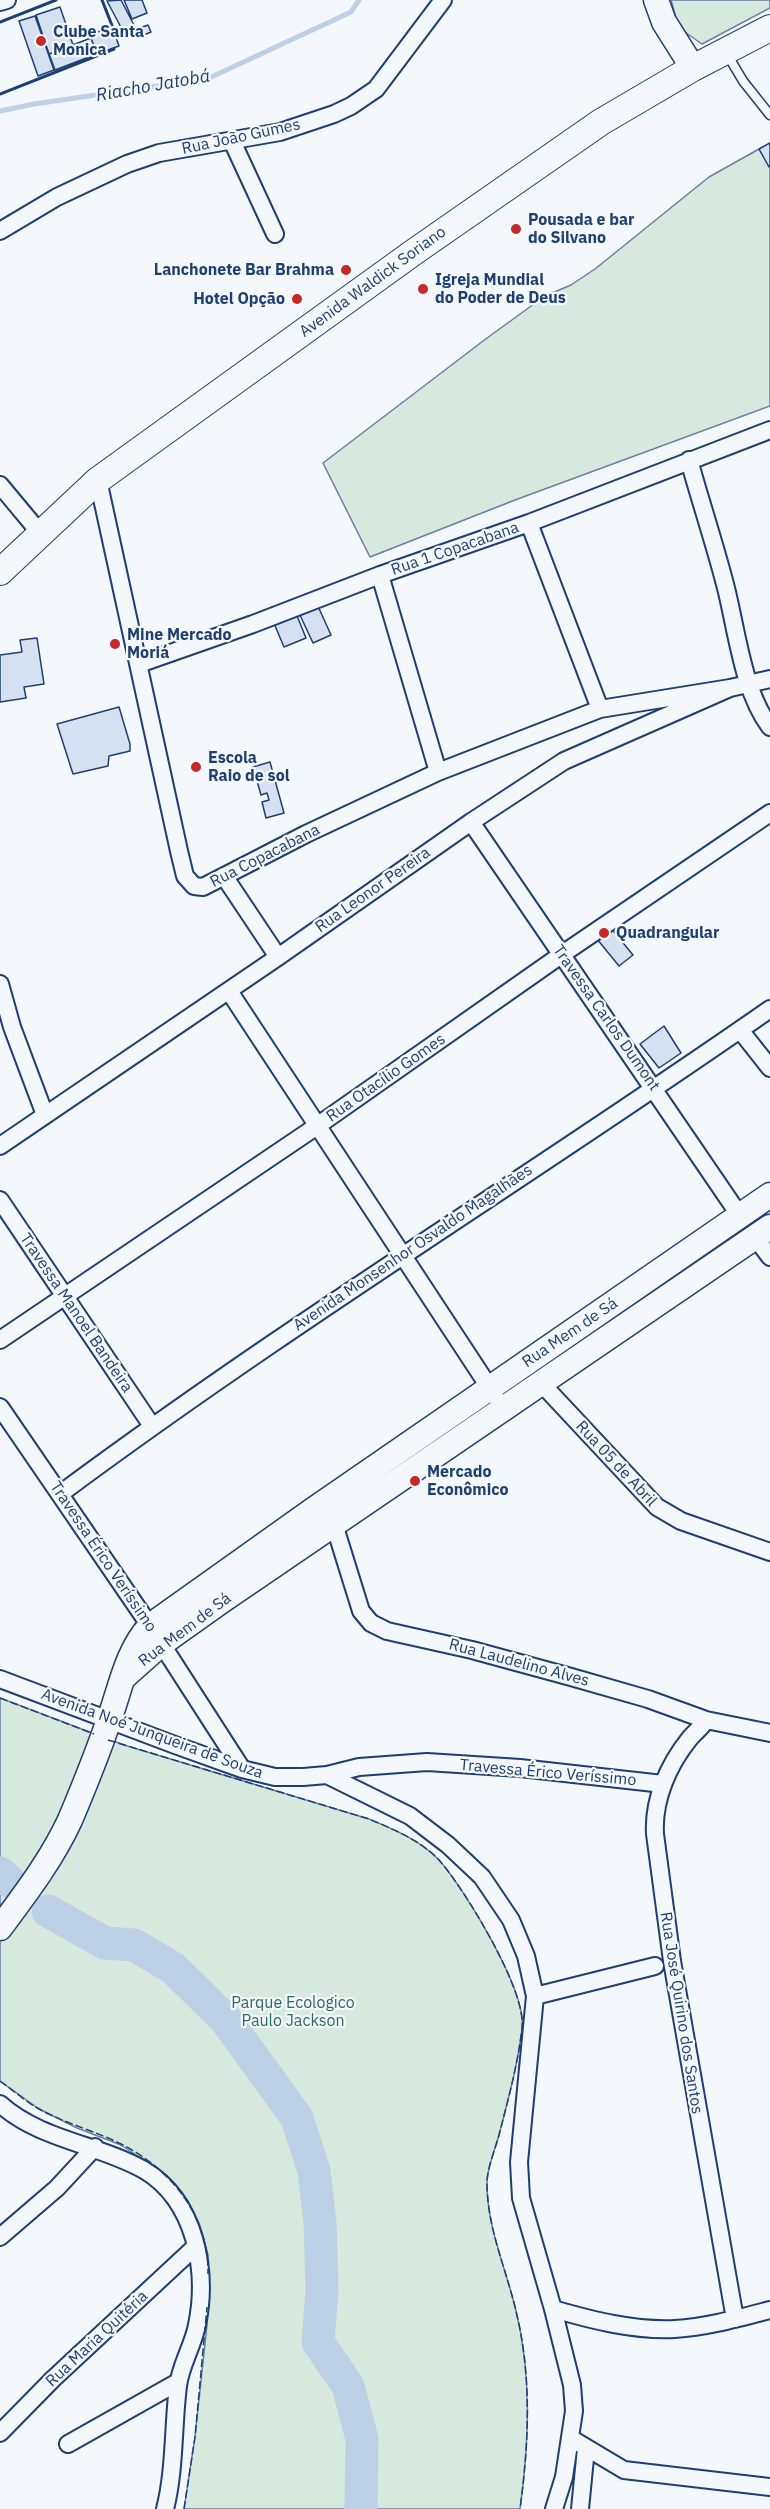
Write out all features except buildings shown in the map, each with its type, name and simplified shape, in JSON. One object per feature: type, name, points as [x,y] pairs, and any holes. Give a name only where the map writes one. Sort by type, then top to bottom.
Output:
[{"type":"main road","name":"Avenida Waldick Soriano","points":[[0,572],[98,480],[404,259],[601,122],[683,74],[770,28]]},
{"type":"street","points":[[0,2],[7,0]]},
{"type":"street","name":"Rua João Gumes","points":[[2,230],[57,197],[126,164],[159,153],[280,132],[334,114],[364,99],[376,89],[443,0]]},
{"type":"street","points":[[660,11],[683,74]]},
{"type":"street","points":[[232,141],[276,234]]},
{"type":"street","name":"Rua 1 Copacabana","points":[[139,664],[529,523],[770,430]]},
{"type":"street","points":[[689,460],[756,704],[770,727]]},
{"type":"street","name":"Rua Copacabana","points":[[98,480],[185,876],[194,886],[203,887],[438,772],[600,709],[730,688]]},
{"type":"street","points":[[0,485],[40,533]]},
{"type":"street","points":[[529,523],[600,709]]},
{"type":"street","points":[[380,575],[438,772]]},
{"type":"street","name":"Rua Leonor Pereira","points":[[0,1146],[229,991],[471,822],[564,761],[730,688],[770,679]]},
{"type":"street","name":"Rua Otacílio Gomes","points":[[0,1340],[317,1126],[561,955],[770,813]]},
{"type":"street","name":"Travessa Carlos Dumont","points":[[471,822],[740,1216]]},
{"type":"street","points":[[224,876],[278,957]]},
{"type":"street","points":[[0,984],[12,1027],[45,1115]]},
{"type":"street","points":[[229,991],[504,1409]]},
{"type":"street","name":"Avenida Monsenhor Osvaldo Magalhães","points":[[60,1494],[152,1426],[402,1254],[770,1009]]},
{"type":"street","points":[[740,1030],[770,1068]]},
{"type":"street","name":"Rua Mem de Sá","points":[[335,1513],[489,1387],[770,1196]]},
{"type":"street","name":"Travessa Manoel Bandeira","points":[[0,1200],[152,1426]]},
{"type":"street","points":[[763,1232],[770,1257]]},
{"type":"street","name":"Rua Mem de Sá","points":[[0,1928],[36,1879],[61,1837],[109,1720],[138,1638],[156,1635],[335,1513],[504,1409],[763,1232]]},
{"type":"street","name":"Rua 05 de Abril","points":[[542,1384],[657,1508],[681,1521],[770,1552]]},
{"type":"street","name":"Travessa Érico Veríssimo","points":[[0,1407],[156,1635],[242,1769]]},
{"type":"street","name":"Rua Laudelino Alves","points":[[335,1513],[362,1611],[371,1623],[387,1631],[472,1650],[648,1699],[706,1720],[770,1733]]},
{"type":"street","name":"Avenida Noé Junqueira de Souza","points":[[0,1679],[242,1769],[275,1777],[327,1775],[410,1816],[448,1845],[482,1877],[511,1920],[526,1956],[535,1996],[519,2162],[521,2198],[572,2385],[579,2443],[554,2509]]},
{"type":"street","name":"Rua José Quirino dos Santos","points":[[706,1720],[685,1746],[663,1784],[654,1819],[665,1921],[735,2319]]},
{"type":"street","name":"Travessa Érico Veríssimo","points":[[327,1775],[359,1767],[427,1762],[520,1768],[663,1784]]},
{"type":"street","points":[[535,1996],[656,1966]]},
{"type":"street","points":[[0,2104],[12,2114],[41,2130],[95,2147],[128,2161],[162,2183],[184,2215],[196,2246],[201,2296],[197,2326],[178,2382],[165,2509]]},
{"type":"street","points":[[0,2237],[57,2188],[95,2147]]},
{"type":"street","name":"Rua Maria Quitéria","points":[[0,2433],[53,2379],[196,2246]]},
{"type":"street","points":[[552,2309],[602,2323],[675,2329],[735,2319],[770,2310]]},
{"type":"street","points":[[68,2444],[178,2382]]},
{"type":"street","points":[[579,2443],[624,2470],[770,2487]]},
{"type":"street","points":[[579,2443],[580,2509]]},
{"type":"lane","points":[[725,51],[742,81],[770,115]]},
{"type":"green space","points":[[671,0],[770,0],[770,8],[702,44],[679,28]]},
{"type":"green space","points":[[759,149],[770,166],[770,406],[515,500],[370,557],[323,463],[545,296],[571,285],[595,269],[709,177]]},
{"type":"green space","name":"Parque Ecologico Paulo Jackson","points":[[0,1698],[124,1745],[378,1823],[406,1836],[432,1853],[450,1874],[478,1916],[505,1966],[521,2011],[522,2028],[515,2068],[487,2177],[490,2216],[516,2311],[525,2360],[527,2434],[520,2509],[184,2509],[195,2437],[207,2325],[208,2255],[199,2223],[188,2201],[166,2175],[121,2145],[77,2128],[39,2109],[0,2081]]},
{"type":"waterway","name":"Riacho Jatobá","points":[[0,111],[207,79],[351,12],[359,0]]},
{"type":"waterway","points":[[0,1873],[9,1881]]},
{"type":"waterway","points":[[48,1911],[105,1943],[134,1945],[173,1968],[226,2020],[297,2118],[314,2171],[320,2222],[322,2290],[318,2342],[348,2386],[362,2439],[361,2509]]},
{"type":"fence","points":[[0,1698],[94,1734]]},
{"type":"fence","points":[[108,1740],[369,1819],[406,1836],[439,1860],[463,1893],[492,1941],[515,1990],[521,2011],[522,2028],[512,2082],[487,2177],[490,2216],[516,2311],[525,2360],[527,2434],[520,2509]]},
{"type":"fence","points":[[0,2081],[41,2110],[121,2144],[156,2167],[184,2197],[194,2214],[207,2253],[208,2274]]},
{"type":"fence","points":[[184,2509],[195,2437],[207,2307]]},
{"type":"wall","points":[[0,22],[56,0]]},
{"type":"wall","points":[[102,0],[113,28]]},
{"type":"wall","points":[[0,94],[114,49]]},
{"type":"place","name":"Clube Santa Monica","points":[[41,41]]},
{"type":"place","name":"Pousada e bar do Silvano","points":[[516,229]]},
{"type":"place","name":"Lanchonete Bar Brahma","points":[[346,270]]},
{"type":"place","name":"Igreja Mundial do Poder de Deus","points":[[423,289]]},
{"type":"place","name":"Hotel Opção","points":[[297,299]]},
{"type":"place","name":"Mine Mercado Moriá","points":[[115,644]]},
{"type":"place","name":"Escola Raio de sol","points":[[196,767]]},
{"type":"place","name":"Quadrangular","points":[[604,933]]},
{"type":"place","name":"Mercado Econômico","points":[[415,1481]]}]
